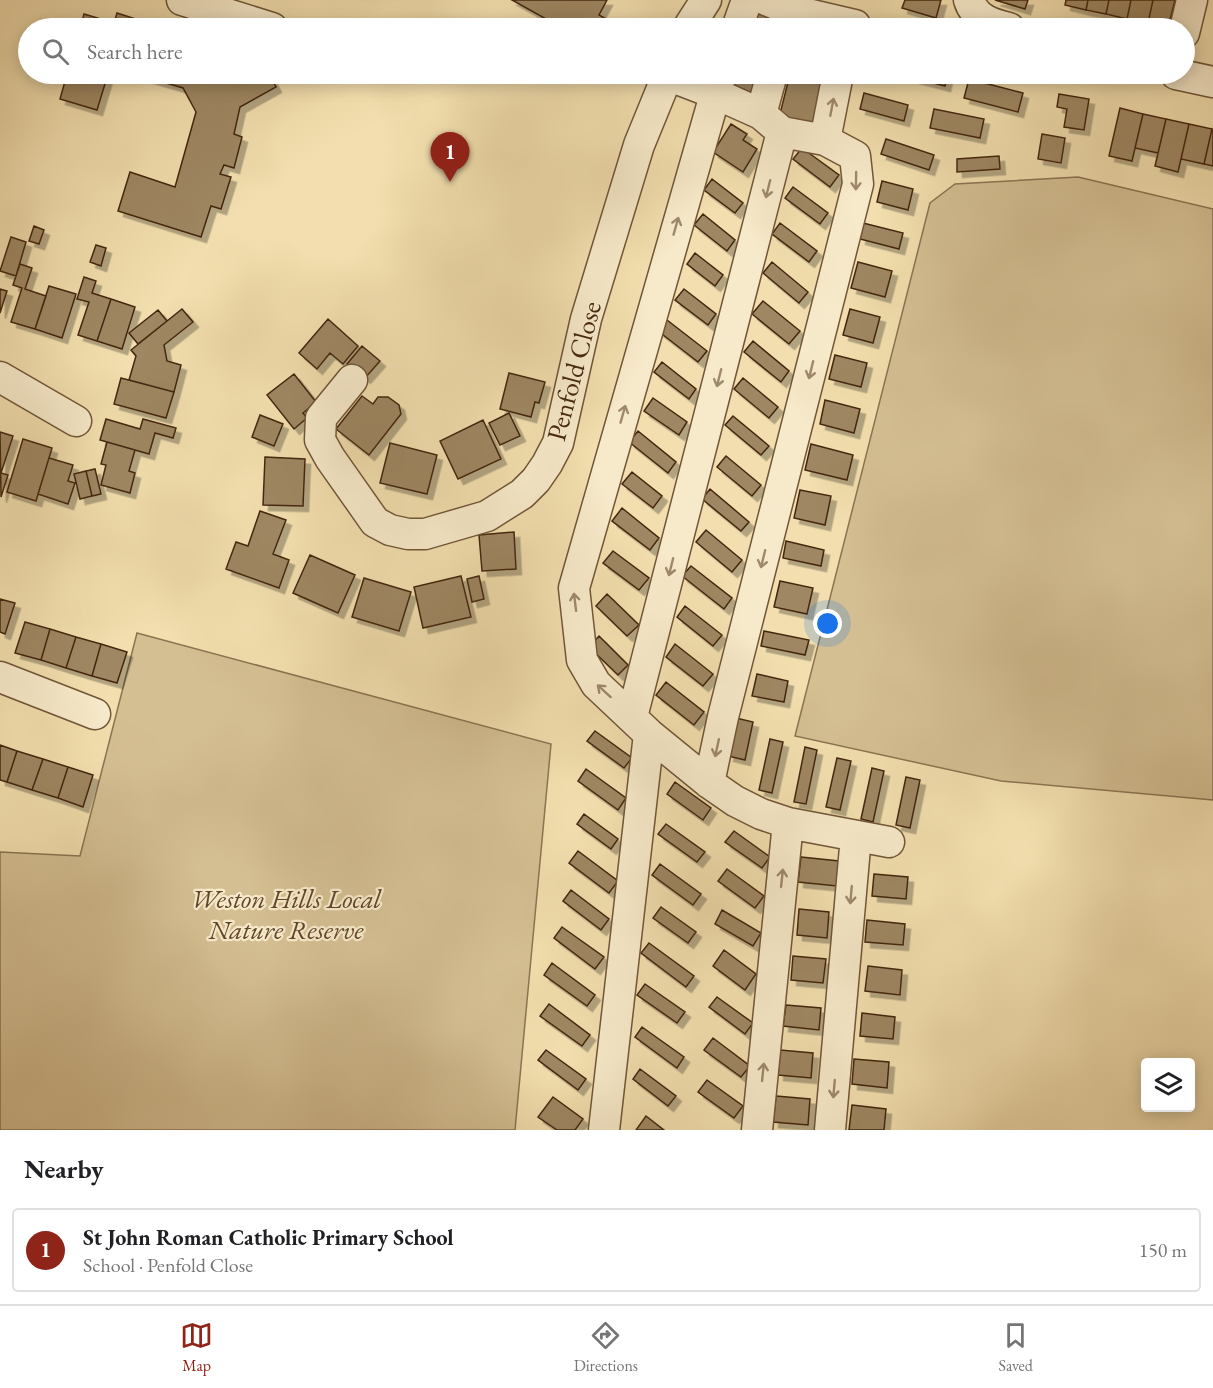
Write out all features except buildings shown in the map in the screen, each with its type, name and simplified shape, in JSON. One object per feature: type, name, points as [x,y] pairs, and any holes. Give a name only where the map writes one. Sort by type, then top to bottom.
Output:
[{"type":"street","points":[[185,0],[241,18]]},
{"type":"street","points":[[694,18],[706,0]]},
{"type":"street","points":[[740,18],[747,0]]},
{"type":"street","points":[[969,0],[970,5],[982,18]]},
{"type":"street","points":[[1188,18],[1192,0]]},
{"type":"street","points":[[780,13],[811,18]]},
{"type":"street","points":[[1195,78],[1213,82]]},
{"type":"street","name":"Penfold Close","points":[[352,380],[321,418],[320,440],[375,522],[390,530],[408,534],[425,534],[487,516],[522,495],[547,465],[558,442],[586,319],[639,146],[664,84]]},
{"type":"street","points":[[717,84],[574,588],[582,660],[596,684],[709,783],[735,801],[761,814],[788,823],[890,842]]},
{"type":"street","points":[[709,783],[723,717],[858,184],[855,156],[825,140],[772,123],[718,84]]},
{"type":"street","points":[[604,1130],[641,725],[772,123],[772,84]]},
{"type":"street","points":[[825,140],[836,84]]},
{"type":"street","points":[[0,377],[76,421]]},
{"type":"street","points":[[0,677],[95,714]]},
{"type":"street","points":[[757,1130],[788,823]]},
{"type":"street","points":[[830,1130],[856,836]]},
{"type":"green space","points":[[1078,177],[1213,209],[1213,800],[1001,781],[795,736],[930,203],[955,184]]},
{"type":"green space","name":"Weston Hills Local Nature Reserve","points":[[137,633],[551,744],[515,1130],[0,1130],[0,852],[80,856]]},
{"type":"place","name":"St John Roman Catholic Primary School","points":[[450,182]]}]
